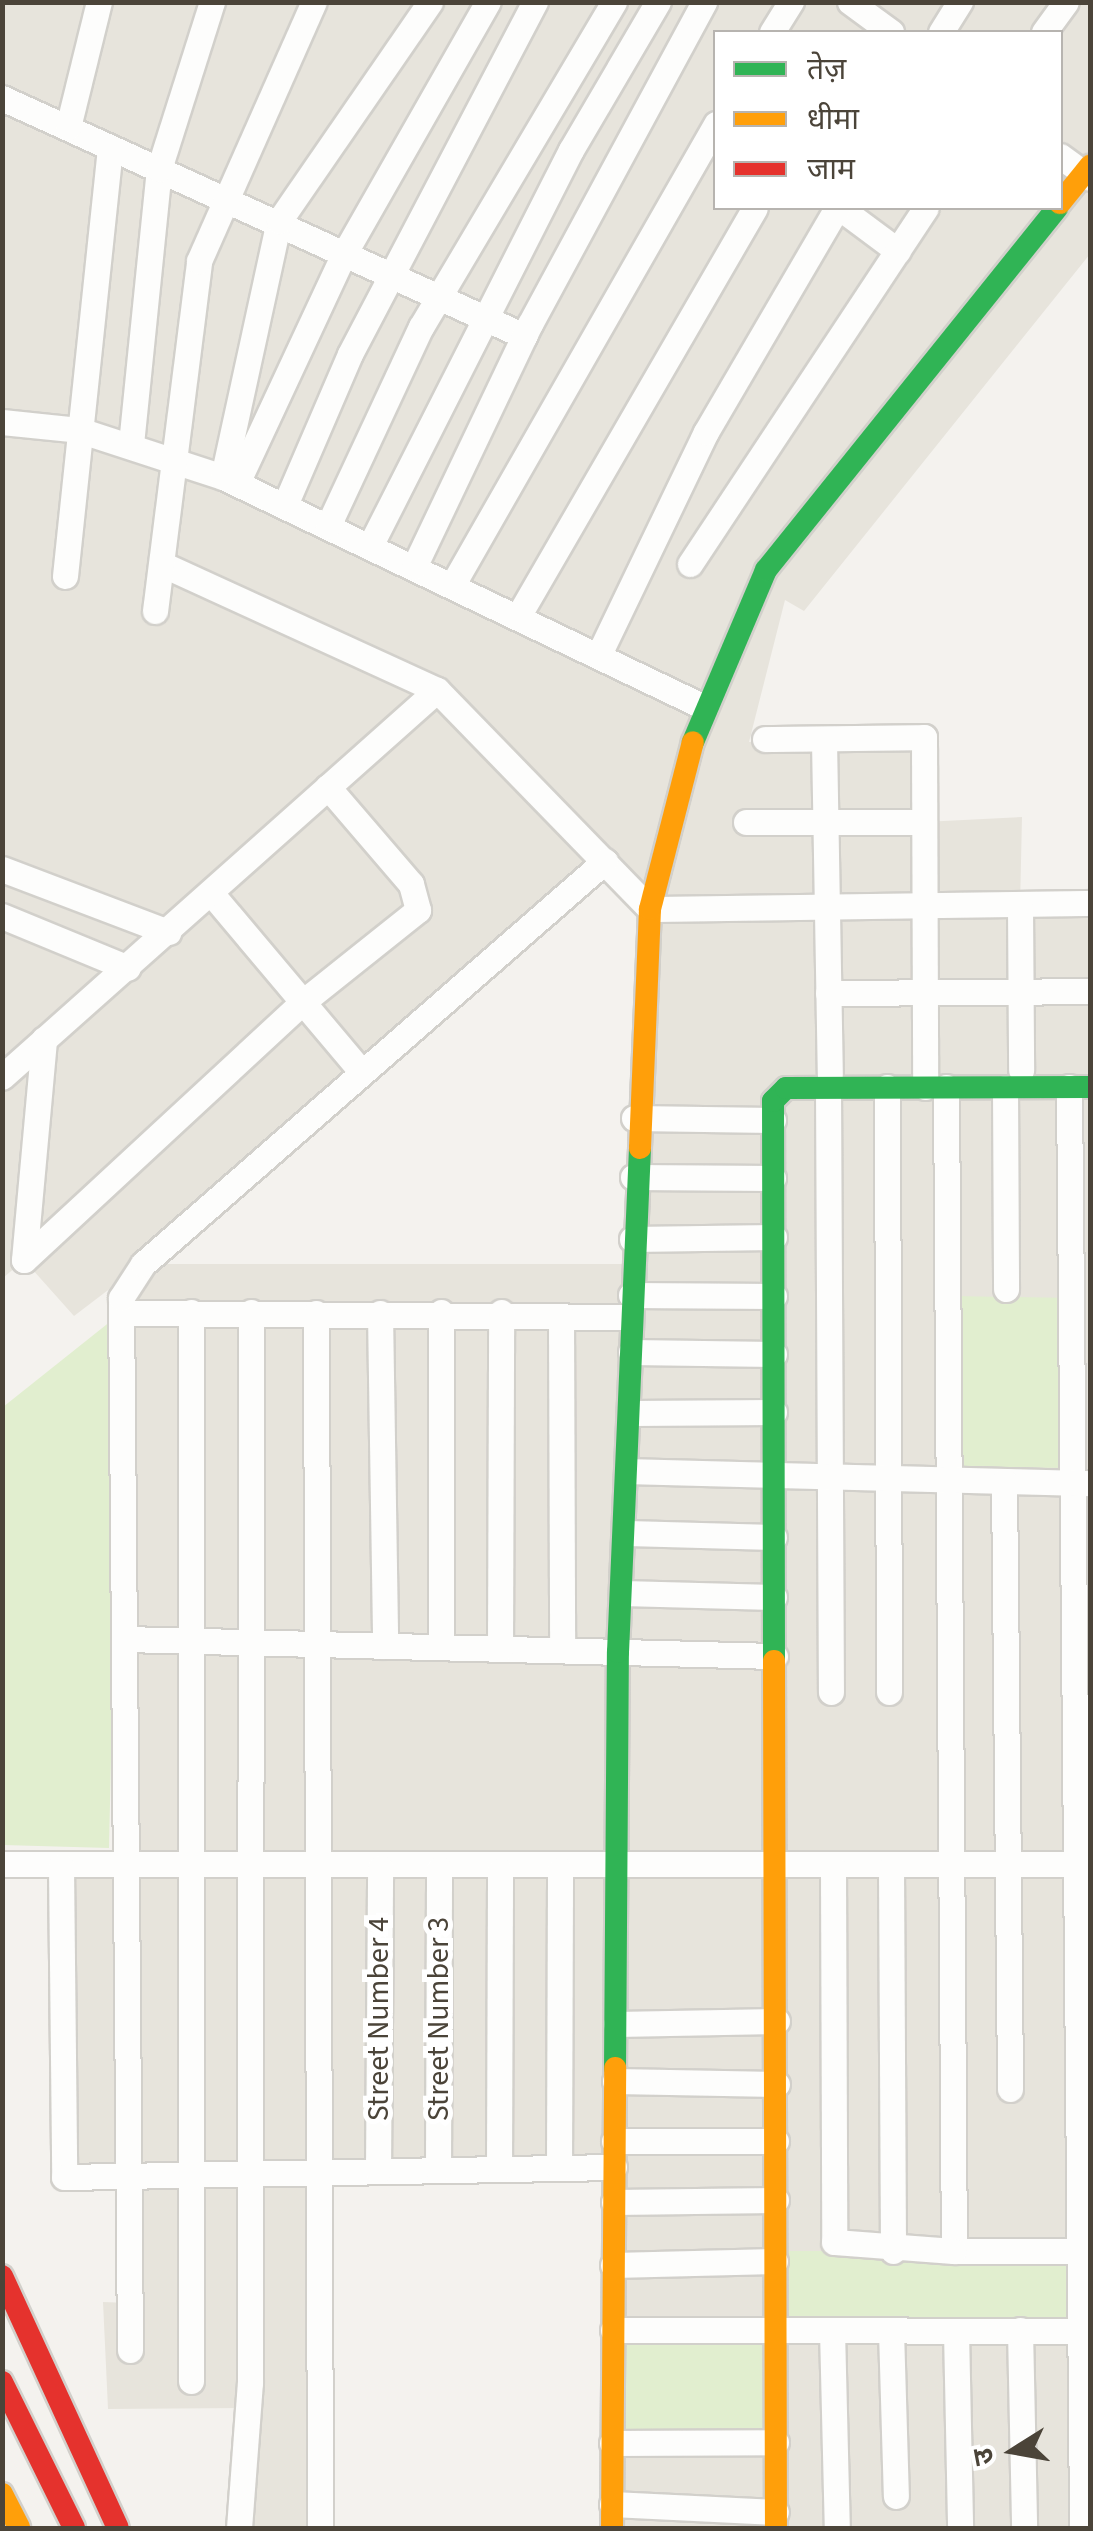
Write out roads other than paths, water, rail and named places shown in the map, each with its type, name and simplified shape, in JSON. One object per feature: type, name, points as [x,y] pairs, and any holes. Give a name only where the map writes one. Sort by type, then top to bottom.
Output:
[{"type":"main road","points":[[1063,201],[1088,173]]},
{"type":"main road","points":[[612,2516],[618,1652],[631,1414],[634,1118],[650,909],[702,706],[766,570],[1055,210]]},
{"type":"main road","points":[[776,2520],[778,1868],[773,1120],[777,1092],[829,1080],[887,1087],[936,1087],[1013,1079],[1080,1087]]},
{"type":"main road","points":[[2,2276],[118,2528]]},
{"type":"main road","points":[[2,2382],[74,2528]]},
{"type":"main road","points":[[2,2494],[19,2528]]},
{"type":"street","points":[[68,127],[99,2]]},
{"type":"street","points":[[131,444],[159,169],[212,2]]},
{"type":"street","points":[[156,611],[180,461],[199,261],[314,2]]},
{"type":"street","points":[[230,480],[279,221],[430,2]]},
{"type":"street","points":[[230,480],[344,254],[488,2]]},
{"type":"street","points":[[284,505],[392,276],[535,2]]},
{"type":"street","points":[[328,526],[438,297],[614,2]]},
{"type":"street","points":[[370,546],[483,318],[658,2]]},
{"type":"street","points":[[414,566],[524,336],[704,2]]},
{"type":"street","points":[[773,30],[790,2]]},
{"type":"street","points":[[942,30],[960,2]]},
{"type":"street","points":[[1045,30],[1066,2]]},
{"type":"street","points":[[862,13],[888,30]]},
{"type":"street","points":[[2,98],[524,336]]},
{"type":"street","points":[[453,584],[713,129]]},
{"type":"street","points":[[65,576],[110,147]]},
{"type":"street","points":[[1063,158],[1088,173]]},
{"type":"street","points":[[520,613],[754,210]]},
{"type":"street","points":[[601,650],[706,432],[838,210]]},
{"type":"street","points":[[842,210],[898,251]]},
{"type":"street","points":[[690,564],[925,210]]},
{"type":"street","points":[[2,422],[79,430],[131,444],[230,480],[601,650],[702,706]]},
{"type":"street","points":[[164,564],[437,690],[650,909],[1020,907],[1090,903]]},
{"type":"street","points":[[2,1077],[437,690]]},
{"type":"street","points":[[765,740],[924,737],[925,993],[936,1087],[951,1480],[949,1866],[954,2251]]},
{"type":"street","points":[[824,740],[831,1692]]},
{"type":"street","points":[[44,1039],[24,1260],[304,1001],[420,902],[328,787]]},
{"type":"street","points":[[746,822],[924,822]]},
{"type":"street","points":[[130,2350],[132,2174],[121,1313],[143,1264],[360,1070],[605,861]]},
{"type":"street","points":[[2,869],[168,932]]},
{"type":"street","points":[[211,893],[360,1070]]},
{"type":"street","points":[[1006,1290],[1020,992],[1020,907]]},
{"type":"street","points":[[2,916],[128,968]]},
{"type":"street","points":[[828,993],[1090,991]]},
{"type":"street","points":[[887,1087],[889,1692]]},
{"type":"street","points":[[1080,1087],[1081,1652],[1072,1864],[1077,2251],[1084,2331],[1082,2528]]},
{"type":"street","points":[[634,1118],[773,1120]]},
{"type":"street","points":[[633,1177],[773,1178]]},
{"type":"street","points":[[632,1239],[774,1237]]},
{"type":"street","points":[[121,1313],[502,1312],[561,1316],[630,1306],[774,1296]]},
{"type":"street","points":[[191,1312],[191,2381]]},
{"type":"street","points":[[239,2528],[252,2172],[251,1312]]},
{"type":"street","points":[[441,1647],[442,1312]]},
{"type":"street","points":[[500,1649],[502,1312]]},
{"type":"street","points":[[316,1313],[320,2528]]},
{"type":"street","points":[[380,1313],[384,1646]]},
{"type":"street","points":[[561,1316],[562,1650]]},
{"type":"street","points":[[630,1352],[774,1354]]},
{"type":"street","points":[[631,1414],[774,1412]]},
{"type":"street","points":[[628,1471],[1080,1483]]},
{"type":"street","points":[[1004,1481],[1010,2090]]},
{"type":"street","points":[[627,1533],[774,1537]]},
{"type":"street","points":[[622,1593],[774,1597]]},
{"type":"street","points":[[125,1640],[775,1656]]},
{"type":"street","points":[[2,1864],[618,1871],[1072,1864]]},
{"type":"street","points":[[60,1866],[64,2176],[559,2168],[614,2154],[776,2141]]},
{"type":"street","points":[[891,1867],[893,2251]]},
{"type":"street","name":"Street Number 4","points":[[378,2170],[380,1868]]},
{"type":"street","points":[[833,1868],[834,2242],[893,2251],[1077,2251]]},
{"type":"street","name":"Street Number 3","points":[[438,2169],[439,1869]]},
{"type":"street","points":[[499,2168],[500,1870]]},
{"type":"street","points":[[559,2168],[560,1870]]},
{"type":"street","points":[[616,2024],[777,2021]]},
{"type":"street","points":[[615,2080],[777,2084]]},
{"type":"street","points":[[614,2202],[776,2200]]},
{"type":"street","points":[[614,2265],[775,2261]]},
{"type":"street","points":[[613,2330],[1084,2331]]},
{"type":"street","points":[[832,2330],[837,2528]]},
{"type":"street","points":[[891,2330],[896,2496]]},
{"type":"street","points":[[956,2330],[960,2528]]},
{"type":"street","points":[[1020,2330],[1024,2528]]},
{"type":"street","points":[[612,2443],[776,2442]]},
{"type":"street","points":[[612,2516],[776,2520]]}]
